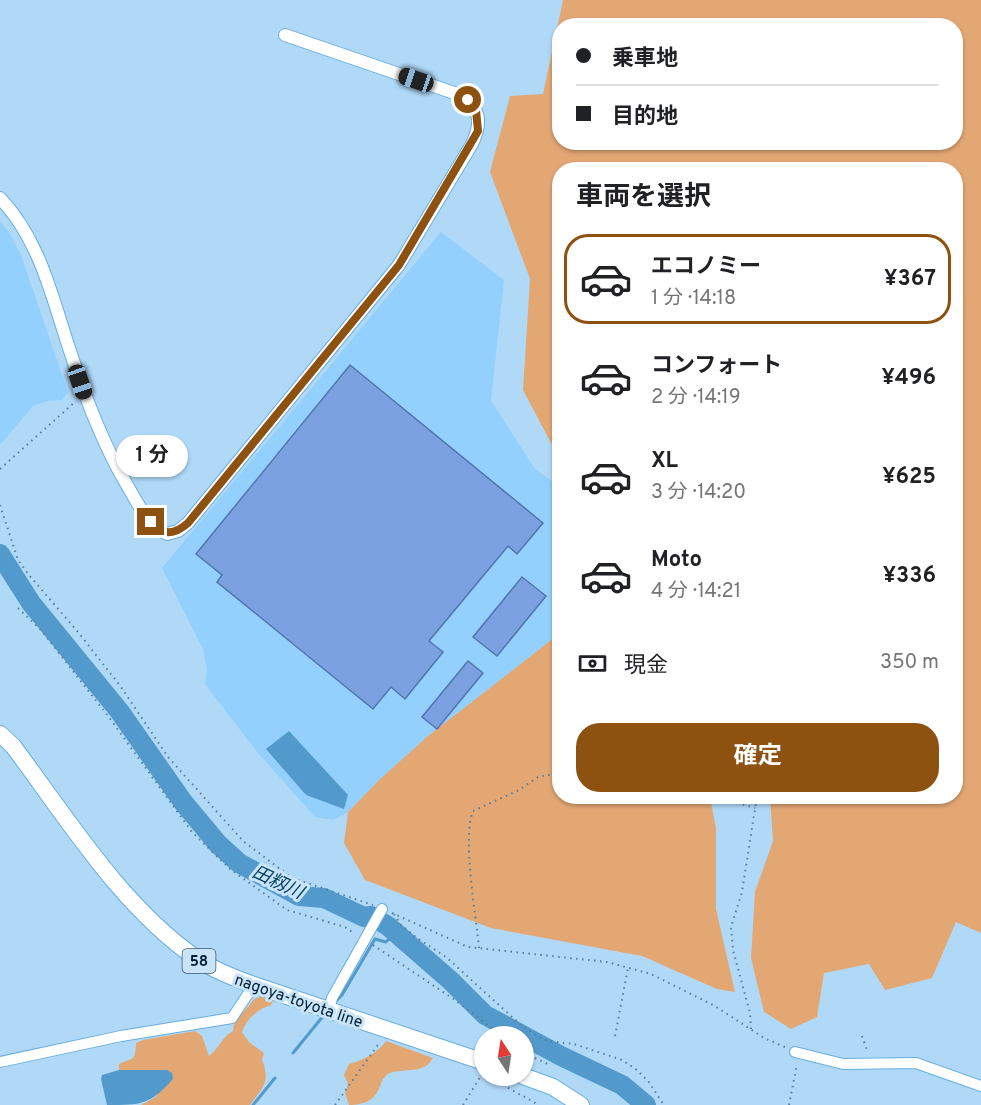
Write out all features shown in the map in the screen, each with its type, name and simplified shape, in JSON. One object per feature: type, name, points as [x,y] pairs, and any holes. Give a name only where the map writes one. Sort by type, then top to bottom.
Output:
[{"type":"main road","name":"nagoya-toyota line","points":[[0,734],[13,746],[117,886],[162,932],[197,960],[228,976],[474,1059]]},
{"type":"main road","points":[[534,1080],[553,1088],[581,1105]]},
{"type":"street","points":[[0,198],[14,213],[38,255],[85,396],[107,448],[139,506],[158,529],[167,534],[178,531],[188,523],[243,457],[399,265],[478,131],[476,110],[468,100],[460,95],[285,35]]},
{"type":"street","points":[[329,1010],[332,998],[380,912]]},
{"type":"street","points":[[0,1062],[121,1036],[232,1018],[254,985]]},
{"type":"street","points":[[795,1052],[843,1064],[916,1063],[981,1086]]},
{"type":"path","points":[[0,469],[72,403],[85,396]]},
{"type":"path","points":[[0,505],[18,560],[121,687],[168,757],[243,841],[292,878],[380,912],[394,914],[468,947],[607,962],[651,974],[715,1006],[764,1038],[795,1052],[797,1064],[789,1105]]},
{"type":"path","points":[[18,608],[40,630],[108,716],[192,832],[230,869],[287,910],[345,927],[366,938]]},
{"type":"path","points":[[479,948],[469,847],[470,818],[477,807],[519,790],[538,777],[552,774]]},
{"type":"path","points":[[741,804],[755,808]]},
{"type":"path","points":[[751,1029],[750,1012],[733,950],[731,927],[742,892],[756,804]]},
{"type":"path","points":[[394,914],[395,919],[417,938],[446,957],[521,1025],[539,1038],[574,1044],[622,1060],[648,1081],[664,1105]]},
{"type":"path","points":[[376,947],[455,1000],[489,1026]]},
{"type":"path","points":[[615,1036],[629,967]]},
{"type":"path","points":[[335,1105],[388,1030]]},
{"type":"path","points":[[862,1035],[871,1065]]},
{"type":"path","points":[[534,1058],[548,1064]]},
{"type":"path","points":[[463,1105],[474,1086]]},
{"type":"path","points":[[504,1086],[539,1105]]},
{"type":"shaded area","points":[[563,0],[981,0],[981,933],[956,922],[932,978],[885,990],[869,964],[824,973],[817,1017],[791,1029],[764,1012],[751,958],[755,892],[773,841],[770,804],[963,804],[963,162],[552,162],[552,445],[523,390],[530,279],[490,172],[510,96],[543,94],[552,52],[552,150],[963,150],[963,18],[559,18]]},
{"type":"shaded area","points":[[0,221],[9,232],[21,255],[68,392],[62,400],[48,401],[33,406],[0,445]]},
{"type":"shaded area","points":[[441,232],[504,280],[491,401],[535,469],[552,481],[552,639],[428,736],[379,780],[348,812],[333,820],[315,817],[258,753],[205,684],[207,670],[203,649],[162,568]]},
{"type":"shaded area","points":[[552,639],[552,804],[711,804],[716,829],[716,909],[735,992],[717,989],[642,956],[491,928],[365,880],[344,843],[348,812],[379,780],[428,736]]},
{"type":"shaded area","points":[[289,731],[348,795],[344,809],[306,795],[266,749]]},
{"type":"shaded area","points":[[262,996],[273,1001],[271,1005],[253,1015],[242,1032],[249,1042],[264,1053],[262,1060],[266,1079],[262,1089],[250,1105],[141,1105],[156,1097],[167,1070],[119,1070],[119,1064],[134,1057],[136,1043],[195,1031],[202,1036],[209,1056],[233,1031],[238,1017],[254,999]]},
{"type":"shaded area","points":[[386,1041],[433,1058],[420,1068],[390,1073],[385,1076],[378,1091],[369,1101],[349,1105],[345,1093],[348,1084],[344,1075],[349,1064],[370,1056]]},
{"type":"shaded area","points":[[119,1070],[167,1070],[172,1073],[173,1079],[158,1094],[144,1102],[107,1105],[102,1075]]},
{"type":"building","points":[[350,365],[543,523],[517,554],[508,546],[429,641],[443,652],[405,699],[391,687],[373,709],[217,582],[222,575],[196,554]]},
{"type":"building","points":[[522,577],[546,596],[497,656],[473,637]]},
{"type":"building","points":[[468,661],[483,673],[437,729],[422,717]]},
{"type":"waterway","name":"田籾川","points":[[0,554],[31,603],[120,712],[183,802],[218,844],[239,863],[299,896],[324,898],[364,917],[371,916],[388,926],[451,981],[485,1015],[561,1056],[622,1085],[646,1105]]},
{"type":"waterway","points":[[334,1003],[342,995],[375,939],[386,942],[395,933]]},
{"type":"waterway","points":[[293,1053],[324,1015]]},
{"type":"waterway","points":[[253,1105],[275,1078]]},
{"type":"route","points":[[151,522],[167,534],[178,531],[188,523],[399,265],[478,131],[476,110],[468,100]]}]
